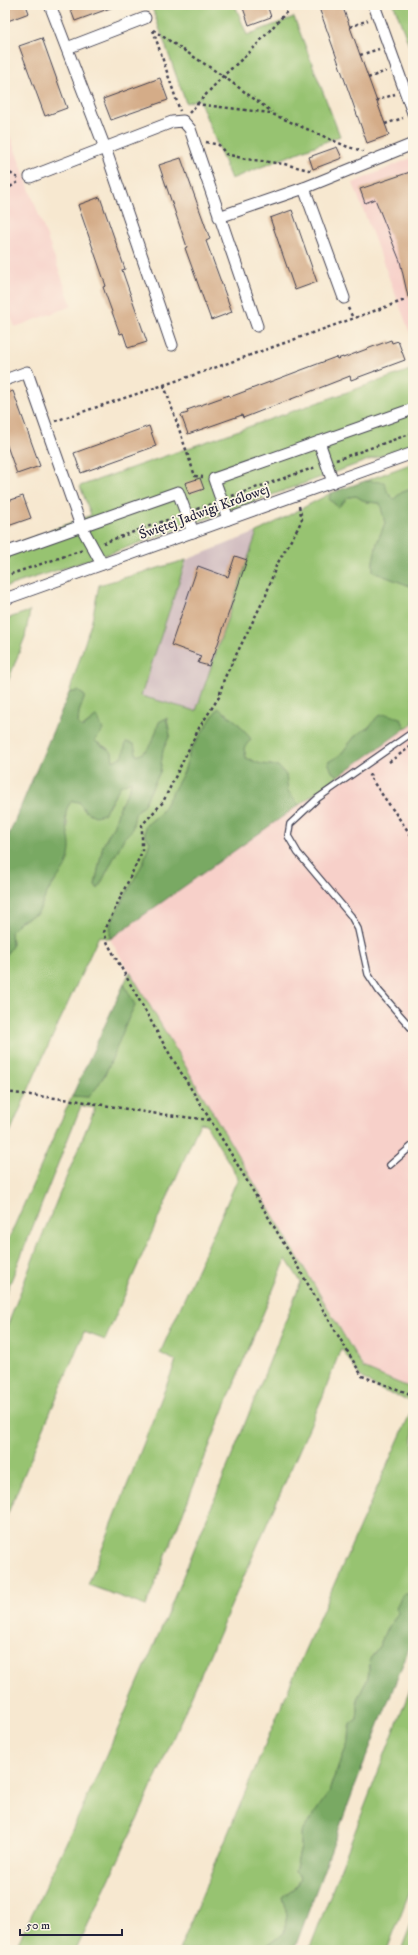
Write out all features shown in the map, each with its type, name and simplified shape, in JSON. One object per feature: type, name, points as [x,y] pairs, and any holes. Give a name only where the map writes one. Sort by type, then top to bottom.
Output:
[{"type":"street","points":[[50,5],[105,148],[172,345]]},
{"type":"street","points":[[374,5],[410,115]]},
{"type":"street","points":[[67,48],[148,21]]},
{"type":"street","points":[[26,179],[172,122],[183,121],[190,129],[194,140],[257,326]]},
{"type":"street","points":[[219,217],[304,188],[413,144]]},
{"type":"street","points":[[304,188],[344,298]]},
{"type":"street","points":[[5,380],[27,372],[81,526],[102,564]]},
{"type":"street","points":[[228,519],[214,479],[413,409]]},
{"type":"street","points":[[319,442],[334,482]]},
{"type":"street","name":"Świętej Jadwigi Królowej","points":[[5,599],[413,454]]},
{"type":"street","points":[[5,553],[178,492],[193,532]]},
{"type":"lane","points":[[413,732],[318,798],[290,824],[288,836],[298,853],[351,916],[358,929],[368,974],[387,1000],[413,1030]]},
{"type":"lane","points":[[390,1165],[413,1145]]},
{"type":"path","points":[[183,121],[196,104],[251,51],[293,5]]},
{"type":"path","points":[[350,27],[373,19]]},
{"type":"path","points":[[148,21],[153,30],[178,102],[183,121]]},
{"type":"path","points":[[153,30],[224,76],[276,115]]},
{"type":"path","points":[[360,55],[383,47]]},
{"type":"path","points":[[368,78],[391,69]]},
{"type":"path","points":[[376,100],[399,93]]},
{"type":"path","points":[[196,104],[270,113],[348,147],[363,151]]},
{"type":"path","points":[[385,124],[410,115]]},
{"type":"path","points":[[194,140],[219,145],[226,154],[246,159],[284,164],[317,171]]},
{"type":"path","points":[[5,170],[26,179]]},
{"type":"path","points":[[5,189],[26,179]]},
{"type":"path","points":[[45,425],[164,385],[405,300]]},
{"type":"path","points":[[164,385],[195,476],[214,479]]},
{"type":"path","points":[[297,495],[302,519],[276,566],[266,595],[224,679],[219,697],[196,733],[162,802],[142,825],[142,852],[104,932],[118,964],[166,1048],[230,1152],[362,1376],[413,1395]]},
{"type":"path","points":[[388,763],[413,746]]},
{"type":"path","points":[[375,771],[369,776],[413,838]]},
{"type":"path","points":[[5,1092],[80,1101],[151,1113],[210,1120]]},
{"type":"shaded area","points":[[5,122],[72,306],[15,327],[7,307],[5,308]]},
{"type":"shaded area","points":[[413,157],[413,341],[353,183]]},
{"type":"shaded area","points":[[257,532],[196,711],[141,696],[186,560]]},
{"type":"shaded area","points":[[413,723],[413,1389],[364,1368],[110,939]]},
{"type":"green space","points":[[151,5],[235,5],[247,35],[294,17],[340,136],[231,179],[199,99],[186,103]]},
{"type":"green space","points":[[394,5],[413,5],[413,56]]},
{"type":"green space","points":[[413,369],[413,444],[117,551],[5,587],[5,548],[91,515],[80,486]]},
{"type":"green space","points":[[413,463],[413,492],[408,490],[401,493],[394,499],[365,481]]},
{"type":"green space","points":[[365,481],[384,482],[388,493],[394,499],[401,493],[408,490],[413,492],[413,587],[373,572],[373,561],[377,543],[385,523],[380,503],[366,502],[356,496],[349,497],[338,507],[329,499],[331,493]]},
{"type":"green space","points":[[331,493],[329,499],[338,507],[349,497],[356,496],[366,502],[380,503],[385,523],[377,543],[373,561],[373,572],[413,587],[413,723],[406,728],[400,718],[378,716],[369,727],[356,735],[340,755],[329,762],[332,772],[339,776],[299,805],[288,792],[286,775],[278,766],[261,764],[246,758],[244,748],[228,714],[218,709],[190,751],[184,772],[160,814],[145,826],[145,835],[150,842],[143,863],[110,929],[110,939],[99,936],[37,1070],[5,1144],[5,956],[12,946],[11,931],[21,921],[38,913],[47,893],[55,882],[68,825],[66,812],[72,801],[79,802],[85,811],[108,808],[120,786],[131,780],[130,788],[121,804],[113,827],[103,845],[95,885],[98,889],[124,838],[132,830],[135,814],[144,804],[160,772],[163,750],[170,735],[167,718],[159,722],[150,747],[143,754],[113,761],[107,748],[95,741],[97,716],[81,728],[78,724],[79,712],[85,696],[78,691],[69,693],[92,620],[99,585],[186,560],[141,696],[196,711],[257,532]]},
{"type":"green space","points":[[30,611],[25,637],[5,689],[5,622],[6,619]]},
{"type":"green space","points":[[78,691],[85,696],[79,712],[78,724],[82,728],[97,716],[103,730],[95,741],[112,752],[113,761],[123,756],[126,742],[134,744],[137,756],[142,754],[152,742],[159,722],[166,718],[170,735],[163,750],[160,772],[144,804],[135,814],[132,830],[124,838],[98,889],[95,885],[103,845],[113,827],[121,804],[130,788],[131,781],[120,786],[104,814],[95,816],[85,811],[79,802],[72,801],[66,811],[66,823],[70,847],[65,867],[47,893],[38,913],[21,921],[11,931],[12,946],[5,956],[5,844],[69,693]]},
{"type":"green space","points":[[218,708],[237,722],[251,739],[244,748],[246,758],[261,764],[278,766],[286,775],[288,792],[299,805],[110,939],[111,922],[143,863],[150,842],[145,835],[145,826],[160,814],[184,772],[190,751]]},
{"type":"green space","points":[[386,714],[400,718],[406,728],[339,776],[332,772],[328,762],[340,755],[356,735],[369,727],[378,716]]},
{"type":"green space","points":[[130,972],[363,1368],[413,1389],[413,1402],[378,1389],[360,1376],[341,1348],[323,1396],[138,1818],[76,1950],[14,1950],[54,1869],[129,1703],[200,1535],[301,1282],[286,1259],[240,1369],[146,1606],[88,1585],[176,1361],[160,1353],[238,1178],[206,1124],[200,1123],[105,1340],[84,1332],[5,1520],[5,1332],[38,1246],[95,1108],[81,1106],[5,1296],[5,1247],[72,1096],[89,1097],[105,1075],[125,1024],[135,1005],[124,984]]},
{"type":"green space","points":[[124,984],[135,1005],[104,1076],[89,1097],[72,1096]]},
{"type":"green space","points":[[413,1407],[413,1568],[411,1570],[413,1575],[413,1594],[385,1632],[380,1645],[370,1659],[368,1678],[357,1700],[357,1719],[350,1724],[349,1741],[332,1782],[330,1792],[301,1833],[301,1847],[295,1872],[301,1877],[298,1885],[282,1897],[287,1915],[284,1933],[261,1950],[179,1950],[304,1652]]},
{"type":"green space","points":[[403,1594],[413,1594],[413,1638],[358,1778],[294,1950],[261,1950],[284,1933],[287,1915],[282,1897],[298,1885],[301,1877],[295,1872],[301,1847],[301,1833],[329,1792],[349,1741],[350,1724],[357,1719],[357,1700],[368,1678],[370,1659],[380,1645],[385,1632],[398,1613],[396,1607]]},
{"type":"green space","points":[[413,1682],[413,1883],[387,1950],[309,1950]]},
{"type":"green space","points":[[413,1919],[413,1950],[401,1950]]},
{"type":"building","points":[[5,5],[26,5],[29,13],[5,22]]},
{"type":"building","points":[[69,5],[116,5],[116,6],[75,21]]},
{"type":"building","points":[[242,5],[267,5],[271,17],[249,25]]},
{"type":"building","points":[[318,5],[342,5],[389,135],[367,143]]},
{"type":"building","points":[[42,38],[67,108],[45,116],[19,46]]},
{"type":"building","points":[[160,78],[168,100],[111,120],[103,99]]},
{"type":"building","points":[[337,147],[342,158],[313,169],[309,157]]},
{"type":"building","points":[[181,158],[210,239],[206,241],[232,312],[211,320],[185,248],[187,247],[159,165]]},
{"type":"building","points":[[413,171],[413,296],[408,297],[400,261],[375,199],[365,203],[360,189]]},
{"type":"building","points":[[100,197],[125,269],[122,270],[147,342],[128,348],[123,333],[120,334],[103,287],[106,286],[78,205]]},
{"type":"building","points":[[292,210],[317,282],[295,290],[270,218]]},
{"type":"building","points":[[391,340],[392,343],[398,341],[405,360],[351,380],[350,376],[243,418],[242,415],[188,434],[181,415],[188,413],[187,410],[229,395],[230,397],[336,357],[337,359],[343,358]]},
{"type":"building","points":[[13,391],[40,466],[17,474],[5,440],[5,394]]},
{"type":"building","points":[[149,426],[156,446],[81,473],[74,453]]},
{"type":"building","points":[[200,478],[204,489],[189,494],[185,483]]},
{"type":"building","points":[[23,496],[31,518],[5,527],[5,502]]},
{"type":"building","points":[[235,556],[247,560],[209,666],[198,663],[201,656],[171,645],[198,566],[228,577]]}]
